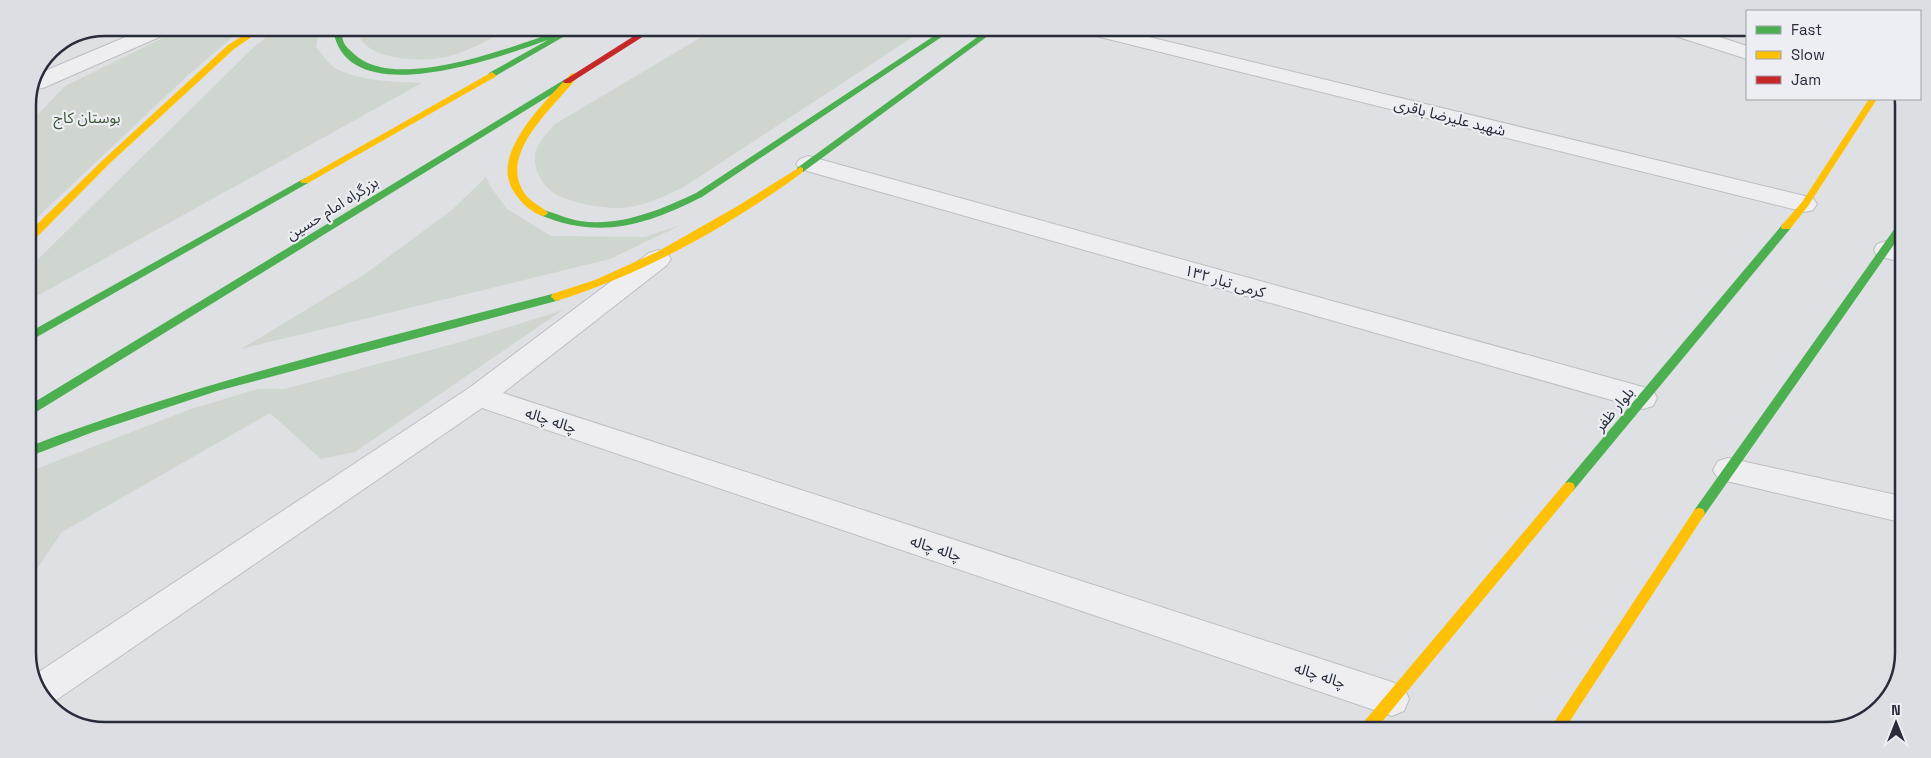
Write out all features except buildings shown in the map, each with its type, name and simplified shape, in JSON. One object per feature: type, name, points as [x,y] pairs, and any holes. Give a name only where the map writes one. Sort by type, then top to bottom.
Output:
[{"type":"main road","points":[[36,231],[107,161],[224,54],[250,36]]},
{"type":"main road","points":[[338,36],[339,44],[350,56],[368,67],[401,74],[446,69],[550,36]]},
{"type":"main road","points":[[36,333],[560,36]]},
{"type":"main road","name":"بزرگراه امام حسین","points":[[36,407],[640,36]]},
{"type":"main road","points":[[574,76],[538,117],[522,141],[513,162],[514,184],[535,208],[555,218],[584,223],[620,224],[660,214],[699,196],[939,36]]},
{"type":"main road","points":[[36,449],[114,419],[182,397],[540,302],[587,288],[626,272],[669,251],[777,187],[984,36]]},
{"type":"main road","name":"بلوار ظفر","points":[[1373,722],[1805,204],[1872,100]]},
{"type":"main road","points":[[1561,722],[1728,470],[1894,251]]},
{"type":"street","points":[[41,81],[145,36]]},
{"type":"street","name":"شهید علیرضا باقری","points":[[1119,36],[1805,204]]},
{"type":"street","points":[[1695,36],[1746,53]]},
{"type":"street","name":"کرمی تبار ۱۳۲","points":[[808,164],[1643,398]]},
{"type":"street","points":[[45,687],[479,396],[669,251]]},
{"type":"street","name":"چاله چاله","points":[[479,396],[1392,699]]},
{"type":"street","points":[[1728,470],[1895,508]]},
{"type":"green space","name":"بوستان کاج","points":[[167,36],[234,36],[186,77],[36,218],[36,117],[65,86]]},
{"type":"green space","points":[[267,36],[318,36],[316,47],[330,64],[341,71],[370,79],[422,83],[36,297],[36,261]]},
{"type":"green space","points":[[360,36],[495,36],[458,54],[425,59],[410,59],[381,54],[369,48]]},
{"type":"green space","points":[[703,36],[914,36],[684,187],[637,206],[613,208],[578,203],[559,196],[549,189],[538,173],[535,164],[535,154],[542,140],[555,124]]},
{"type":"green space","points":[[486,177],[490,186],[507,209],[551,236],[644,237],[681,225],[610,259],[241,349],[365,274],[452,210]]},
{"type":"green space","points":[[563,310],[355,452],[321,459],[270,413],[62,532],[36,570],[36,469],[191,409],[258,389],[284,389],[464,341]]},
{"type":"traffic: fast","points":[[338,36],[341,46],[359,63],[385,71],[416,72],[486,57],[551,36]]},
{"type":"traffic: fast","points":[[492,75],[561,36]]},
{"type":"traffic: fast","points":[[543,213],[562,221],[582,225],[602,225],[642,219],[681,204],[699,195],[939,36]]},
{"type":"traffic: fast","points":[[800,170],[984,36]]},
{"type":"traffic: fast","points":[[36,407],[567,81]]},
{"type":"traffic: fast","points":[[36,333],[305,181]]},
{"type":"traffic: fast","points":[[1569,487],[1786,227]]},
{"type":"traffic: fast","points":[[1699,513],[1895,236]]},
{"type":"traffic: fast","points":[[36,449],[90,428],[217,387],[556,297]]},
{"type":"traffic: slow","points":[[36,231],[107,161],[231,47],[248,36]]},
{"type":"traffic: slow","points":[[305,181],[492,75]]},
{"type":"traffic: slow","points":[[543,213],[522,198],[513,181],[513,163],[520,144],[532,125],[574,76]]},
{"type":"traffic: slow","points":[[1786,227],[1805,204],[1872,100]]},
{"type":"traffic: slow","points":[[556,297],[620,274],[660,254],[750,203],[800,170]]},
{"type":"traffic: slow","points":[[1373,722],[1569,487]]},
{"type":"traffic: slow","points":[[1561,722],[1699,513]]},
{"type":"traffic: jam","points":[[567,81],[640,36]]}]
